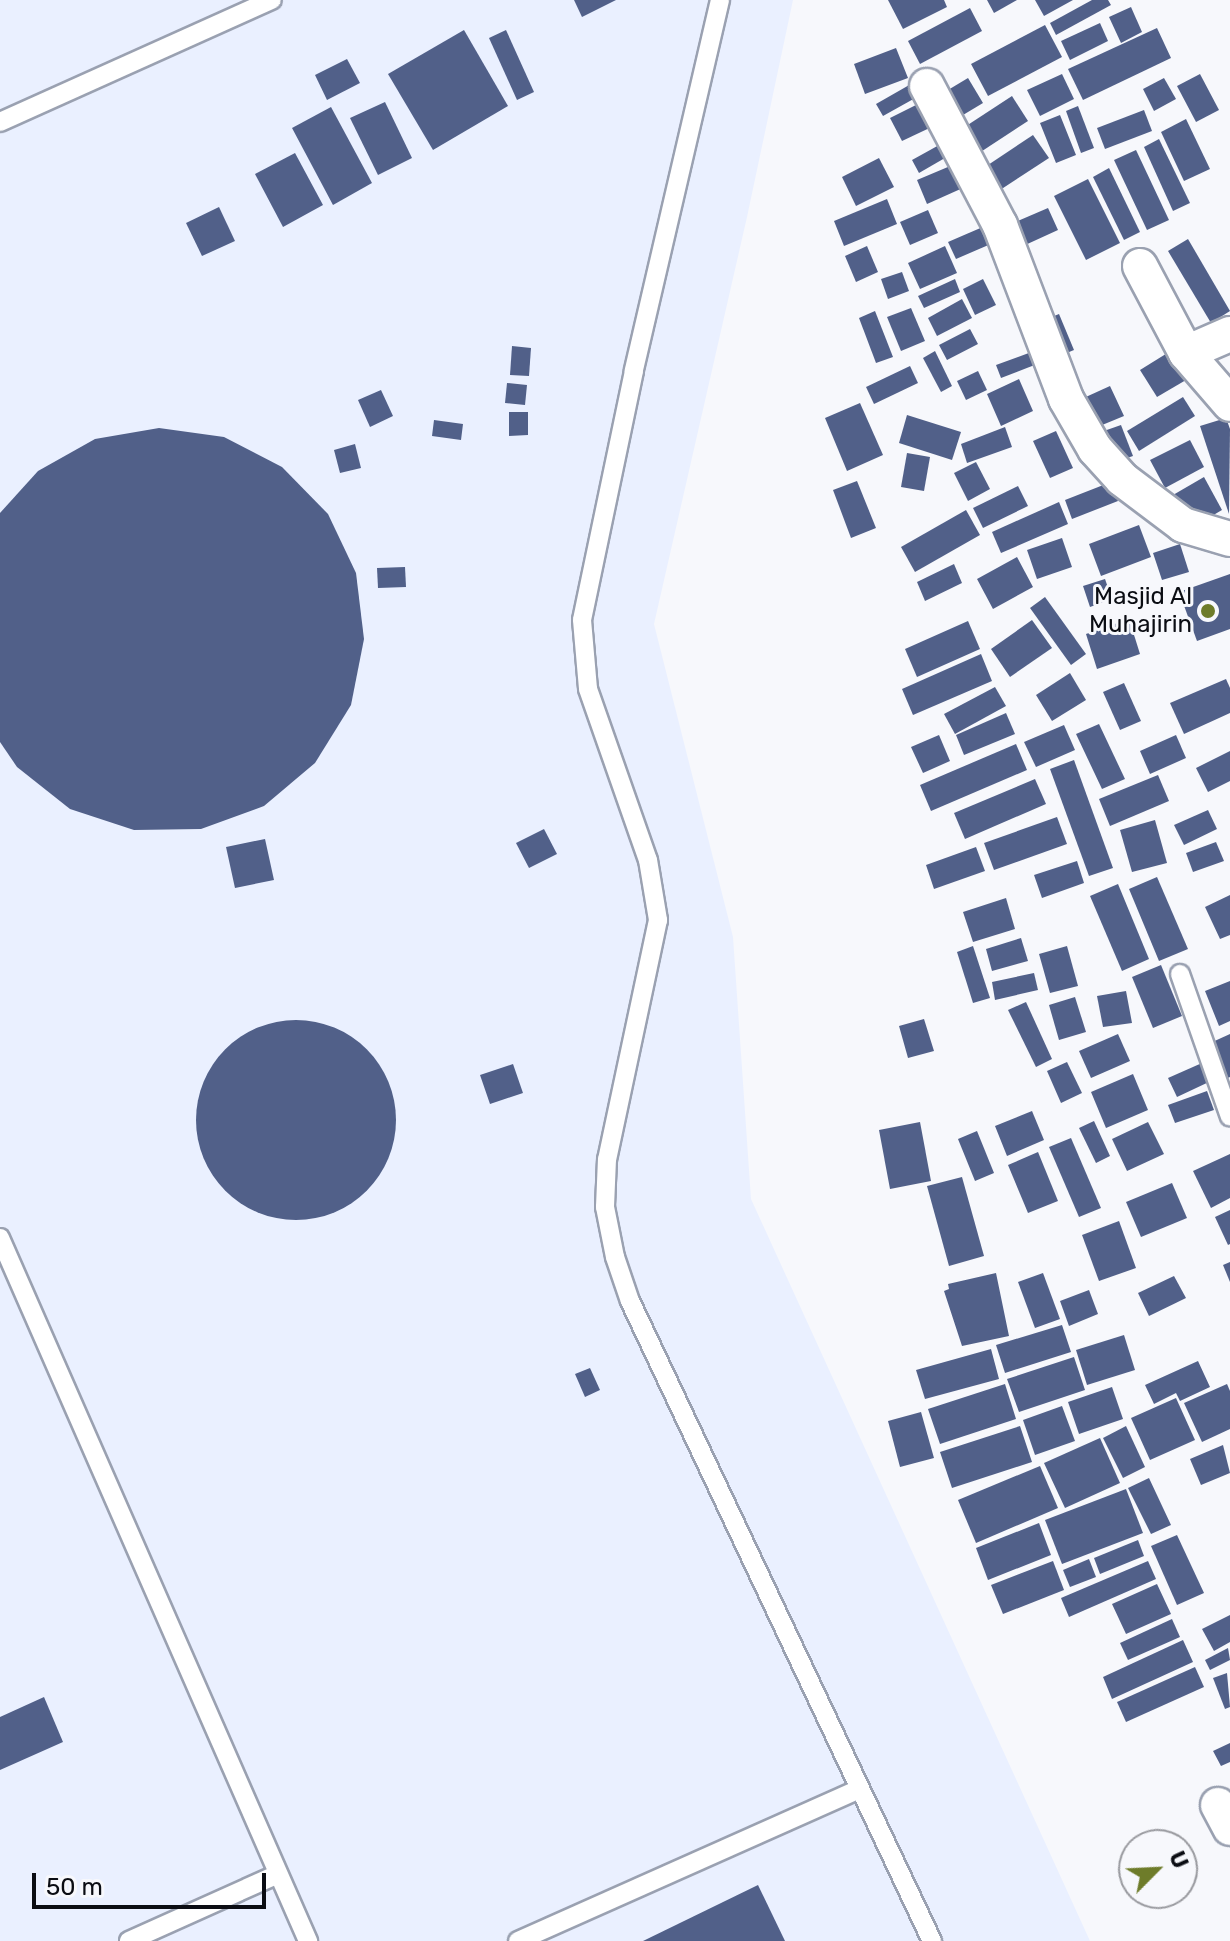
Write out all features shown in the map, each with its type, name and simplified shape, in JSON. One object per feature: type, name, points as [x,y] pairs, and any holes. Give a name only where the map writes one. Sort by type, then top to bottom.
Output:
[{"type":"street","points":[[927,86],[1000,225],[1066,399],[1095,449],[1122,479],[1183,525],[1230,539]]},
{"type":"street","points":[[1140,266],[1186,353],[1230,404]]},
{"type":"street","points":[[1186,353],[1230,334]]},
{"type":"lane","points":[[0,122],[272,0]]},
{"type":"lane","points":[[720,0],[634,371],[582,620],[588,689],[648,860],[658,920],[607,1159],[605,1207],[615,1257],[630,1301],[932,1941]]},
{"type":"lane","points":[[1180,974],[1230,1117]]},
{"type":"lane","points":[[0,1238],[308,1941]]},
{"type":"lane","points":[[518,1941],[860,1789]]},
{"type":"lane","points":[[129,1941],[278,1874]]},
{"type":"shaded area","points":[[0,0],[793,0],[654,624],[733,937],[751,1199],[1090,1941],[0,1941]]},
{"type":"building","points":[[574,0],[616,0],[582,17]]},
{"type":"building","points":[[888,0],[944,0],[947,7],[903,29]]},
{"type":"building","points":[[987,0],[1017,0],[994,13]]},
{"type":"building","points":[[1035,0],[1073,0],[1044,16]]},
{"type":"building","points":[[1092,0],[1108,0],[1111,5],[1056,35],[1050,23]]},
{"type":"building","points":[[1131,7],[1142,32],[1121,43],[1109,17]]},
{"type":"building","points":[[970,8],[982,31],[920,64],[908,41]]},
{"type":"building","points":[[1100,23],[1108,41],[1070,60],[1061,41]]},
{"type":"building","points":[[1045,25],[1062,57],[988,96],[971,64]]},
{"type":"building","points":[[1157,28],[1171,58],[1083,100],[1068,69]]},
{"type":"building","points":[[464,30],[508,106],[433,150],[388,74]]},
{"type":"building","points":[[506,30],[534,92],[517,100],[489,38]]},
{"type":"building","points":[[896,48],[908,78],[865,94],[854,64]]},
{"type":"building","points":[[347,59],[360,83],[327,100],[315,75]]},
{"type":"building","points":[[1062,74],[1074,99],[1040,116],[1027,90]]},
{"type":"building","points":[[1200,74],[1219,110],[1196,122],[1177,86]]},
{"type":"building","points":[[968,78],[983,103],[953,121],[938,96]]},
{"type":"building","points":[[1164,78],[1176,99],[1154,111],[1143,89]]},
{"type":"building","points":[[918,80],[926,92],[883,116],[876,104]]},
{"type":"building","points":[[1012,96],[1028,121],[973,157],[957,132]]},
{"type":"building","points":[[926,100],[938,124],[902,141],[890,118]]},
{"type":"building","points":[[385,102],[412,158],[378,175],[350,118]]},
{"type":"building","points":[[1078,106],[1094,148],[1081,153],[1066,111]]},
{"type":"building","points":[[331,107],[372,183],[333,205],[292,128]]},
{"type":"building","points":[[1144,110],[1152,131],[1105,149],[1097,128]]},
{"type":"building","points":[[1060,115],[1076,155],[1056,163],[1040,123]]},
{"type":"building","points":[[1186,119],[1210,169],[1184,181],[1161,132]]},
{"type":"building","points":[[1033,135],[1049,158],[997,192],[982,169]]},
{"type":"building","points":[[950,139],[957,151],[919,173],[912,160]]},
{"type":"building","points":[[1159,139],[1190,203],[1173,211],[1144,147]]},
{"type":"building","points":[[1136,150],[1169,220],[1147,230],[1114,160]]},
{"type":"building","points":[[295,153],[323,205],[283,227],[255,174]]},
{"type":"building","points":[[879,158],[894,187],[856,206],[842,177]]},
{"type":"building","points":[[955,164],[965,187],[927,204],[917,180]]},
{"type":"building","points":[[1109,168],[1140,232],[1124,240],[1093,177]]},
{"type":"building","points":[[1088,179],[1120,243],[1086,260],[1054,196]]},
{"type":"building","points":[[887,199],[897,224],[844,246],[834,221]]},
{"type":"building","points":[[219,207],[235,241],[202,256],[186,223]]},
{"type":"building","points":[[1048,208],[1058,230],[1023,246],[1013,223]]},
{"type":"building","points":[[928,210],[938,233],[910,245],[900,222]]},
{"type":"building","points":[[992,223],[1000,240],[956,259],[948,242]]},
{"type":"building","points":[[1188,239],[1230,311],[1211,323],[1168,251]]},
{"type":"building","points":[[867,246],[878,272],[856,282],[845,256]]},
{"type":"building","points":[[945,246],[957,273],[920,289],[908,263]]},
{"type":"building","points":[[902,272],[909,291],[888,299],[881,279]]},
{"type":"building","points":[[955,279],[960,292],[924,308],[918,296]]},
{"type":"building","points":[[983,279],[996,305],[975,315],[963,289]]},
{"type":"building","points":[[962,299],[972,318],[937,336],[928,318]]},
{"type":"building","points":[[911,308],[925,341],[901,351],[887,317]]},
{"type":"building","points":[[875,311],[893,357],[876,363],[859,318]]},
{"type":"building","points":[[1059,314],[1074,350],[1057,357],[1042,321]]},
{"type":"building","points":[[970,329],[978,344],[947,360],[939,345]]},
{"type":"building","points":[[512,346],[531,348],[529,376],[510,375]]},
{"type":"building","points":[[1045,347],[1050,359],[1001,378],[996,365]]},
{"type":"building","points":[[935,351],[952,386],[941,392],[923,358]]},
{"type":"building","points":[[1169,352],[1186,380],[1157,397],[1140,370]]},
{"type":"building","points":[[910,366],[918,383],[874,404],[866,387]]},
{"type":"building","points":[[978,371],[987,390],[966,400],[957,381]]},
{"type":"building","points":[[1019,379],[1033,411],[1001,426],[987,394]]},
{"type":"building","points":[[507,383],[527,385],[525,405],[505,403]]},
{"type":"building","points":[[1110,386],[1124,416],[1090,430],[1077,401]]},
{"type":"building","points":[[381,390],[393,416],[370,427],[358,400]]},
{"type":"building","points":[[1183,397],[1195,416],[1139,451],[1127,431]]},
{"type":"building","points":[[860,403],[883,455],[847,471],[825,418]]},
{"type":"building","points":[[509,412],[528,412],[528,435],[509,436]]},
{"type":"building","points":[[907,415],[961,432],[952,460],[899,443]]},
{"type":"building","points":[[1226,418],[1230,429],[1229,514],[1200,426]]},
{"type":"building","points":[[434,420],[463,424],[461,440],[432,436]]},
{"type":"building","points":[[1121,425],[1133,456],[1112,463],[1101,432]]},
{"type":"building","points":[[1005,427],[1012,447],[967,463],[961,444]]},
{"type":"building","points":[[159,428],[224,437],[282,467],[328,514],[356,573],[364,639],[351,705],[315,763],[264,806],[201,829],[134,830],[70,809],[17,767],[0,742],[0,513],[38,471],[95,439]]},
{"type":"building","points":[[1056,431],[1073,468],[1050,478],[1033,441]]},
{"type":"building","points":[[1190,440],[1204,467],[1165,488],[1150,460]]},
{"type":"building","points":[[355,444],[361,468],[340,473],[334,450]]},
{"type":"building","points":[[907,453],[930,457],[924,491],[901,487]]},
{"type":"building","points":[[976,462],[990,489],[968,501],[954,473]]},
{"type":"building","points":[[1204,477],[1222,510],[1193,527],[1173,495]]},
{"type":"building","points":[[857,481],[876,528],[851,538],[833,490]]},
{"type":"building","points":[[1111,482],[1118,501],[1072,519],[1065,500]]},
{"type":"building","points":[[1018,486],[1028,506],[983,528],[973,508]]},
{"type":"building","points":[[1059,502],[1068,524],[1001,553],[992,532]]},
{"type":"building","points":[[966,510],[980,535],[915,572],[901,547]]},
{"type":"building","points":[[1139,525],[1151,557],[1101,576],[1089,544]]},
{"type":"building","points":[[1062,538],[1072,567],[1037,579],[1027,550]]},
{"type":"building","points":[[1180,544],[1189,572],[1162,580],[1153,553]]},
{"type":"building","points":[[1017,557],[1033,587],[993,609],[977,579]]},
{"type":"building","points":[[954,564],[962,583],[925,601],[917,582]]},
{"type":"building","points":[[405,567],[406,587],[378,588],[377,568]]},
{"type":"building","name":"Masjid Al Muhajirin","points":[[1230,574],[1230,629],[1197,641],[1179,592]]},
{"type":"building","points":[[1105,579],[1112,599],[1090,607],[1083,586]]},
{"type":"building","points":[[1045,597],[1086,654],[1071,665],[1030,608]]},
{"type":"building","points":[[1129,619],[1140,654],[1097,669],[1086,634]]},
{"type":"building","points":[[1032,620],[1052,648],[1010,677],[991,649]]},
{"type":"building","points":[[968,621],[980,649],[917,677],[905,649]]},
{"type":"building","points":[[981,654],[992,681],[913,715],[902,689]]},
{"type":"building","points":[[1070,673],[1086,700],[1052,721],[1036,695]]},
{"type":"building","points":[[1226,679],[1230,688],[1230,713],[1184,734],[1170,703]]},
{"type":"building","points":[[1124,683],[1141,721],[1120,730],[1103,692]]},
{"type":"building","points":[[995,687],[1006,706],[955,734],[944,714]]},
{"type":"building","points":[[1006,713],[1015,734],[964,755],[956,735]]},
{"type":"building","points":[[1099,724],[1125,779],[1102,789],[1076,734]]},
{"type":"building","points":[[1064,725],[1075,750],[1036,767],[1024,742]]},
{"type":"building","points":[[939,735],[950,761],[923,773],[911,747]]},
{"type":"building","points":[[1176,735],[1186,758],[1150,774],[1140,751]]},
{"type":"building","points":[[1016,744],[1027,770],[931,811],[920,785]]},
{"type":"building","points":[[1230,751],[1230,781],[1208,792],[1196,768]]},
{"type":"building","points":[[1074,760],[1113,868],[1089,876],[1050,769]]},
{"type":"building","points":[[1158,775],[1169,801],[1110,826],[1099,799]]},
{"type":"building","points":[[1035,779],[1046,804],[965,839],[954,813]]},
{"type":"building","points":[[1208,810],[1217,829],[1184,845],[1174,825]]},
{"type":"building","points":[[1057,817],[1067,844],[994,870],[984,843]]},
{"type":"building","points":[[1155,820],[1167,863],[1132,872],[1120,830]]},
{"type":"building","points":[[544,829],[557,854],[529,868],[516,843]]},
{"type":"building","points":[[265,839],[274,880],[235,888],[226,847]]},
{"type":"building","points":[[1216,842],[1224,861],[1193,872],[1186,853]]},
{"type":"building","points":[[976,847],[985,871],[934,889],[926,865]]},
{"type":"building","points":[[1077,861],[1084,883],[1042,898],[1034,875]]},
{"type":"building","points":[[1157,877],[1188,949],[1159,961],[1129,889]]},
{"type":"building","points":[[1118,884],[1149,959],[1122,971],[1090,896]]},
{"type":"building","points":[[1230,895],[1230,935],[1220,939],[1205,907]]},
{"type":"building","points":[[1006,898],[1015,929],[973,942],[963,912]]},
{"type":"building","points":[[1021,938],[1028,961],[992,971],[986,949]]},
{"type":"building","points":[[973,946],[990,998],[973,1003],[957,952]]},
{"type":"building","points":[[1067,946],[1078,986],[1050,993],[1039,954]]},
{"type":"building","points":[[1161,965],[1182,1016],[1153,1028],[1132,977]]},
{"type":"building","points":[[1034,973],[1038,990],[995,1000],[992,982]]},
{"type":"building","points":[[1230,981],[1230,1021],[1219,1026],[1205,991]]},
{"type":"building","points":[[1126,991],[1132,1023],[1103,1027],[1097,996]]},
{"type":"building","points":[[1075,997],[1086,1032],[1059,1040],[1049,1005]]},
{"type":"building","points":[[1026,1002],[1052,1059],[1036,1067],[1008,1010]]},
{"type":"building","points":[[924,1019],[934,1051],[908,1058],[899,1026]]},
{"type":"building","points":[[296,1020],[334,1028],[367,1049],[388,1082],[396,1120],[388,1158],[367,1191],[334,1212],[296,1220],[258,1212],[225,1191],[204,1158],[196,1120],[204,1082],[225,1049],[258,1028]]},
{"type":"building","points":[[1118,1034],[1130,1061],[1091,1078],[1079,1051]]},
{"type":"building","points":[[1230,1034],[1230,1077],[1223,1080],[1208,1044]]},
{"type":"building","points":[[1067,1062],[1082,1093],[1061,1103],[1047,1071]]},
{"type":"building","points":[[1202,1063],[1211,1081],[1177,1097],[1168,1078]]},
{"type":"building","points":[[513,1064],[523,1093],[490,1104],[480,1075]]},
{"type":"building","points":[[1133,1074],[1148,1110],[1106,1128],[1091,1092]]},
{"type":"building","points":[[1207,1091],[1214,1110],[1175,1123],[1168,1105]]},
{"type":"building","points":[[1032,1111],[1044,1140],[1007,1156],[995,1126]]},
{"type":"building","points":[[1094,1121],[1110,1156],[1096,1163],[1079,1128]]},
{"type":"building","points":[[920,1122],[931,1181],[890,1189],[879,1130]]},
{"type":"building","points":[[1148,1122],[1164,1154],[1127,1171],[1112,1139]]},
{"type":"building","points":[[977,1131],[994,1173],[975,1181],[958,1139]]},
{"type":"building","points":[[1071,1138],[1101,1208],[1079,1217],[1049,1147]]},
{"type":"building","points":[[1038,1152],[1058,1201],[1028,1213],[1008,1165]]},
{"type":"building","points":[[1230,1154],[1230,1198],[1211,1208],[1193,1171]]},
{"type":"building","points":[[962,1177],[984,1256],[949,1266],[927,1186]]},
{"type":"building","points":[[1172,1183],[1187,1218],[1141,1237],[1126,1202]]},
{"type":"building","points":[[1230,1210],[1230,1244],[1228,1245],[1215,1217]]},
{"type":"building","points":[[1119,1221],[1136,1268],[1099,1281],[1082,1235]]},
{"type":"building","points":[[1230,1262],[1230,1282],[1223,1265]]},
{"type":"building","points":[[996,1273],[1009,1336],[962,1346],[944,1291],[949,1289],[948,1284]]},
{"type":"building","points":[[1043,1273],[1060,1319],[1035,1328],[1018,1282]]},
{"type":"building","points":[[1174,1276],[1186,1298],[1149,1316],[1138,1293]]},
{"type":"building","points":[[1089,1290],[1098,1314],[1069,1326],[1060,1301]]},
{"type":"building","points":[[1062,1325],[1071,1352],[1005,1373],[996,1345]]},
{"type":"building","points":[[1124,1335],[1135,1370],[1087,1385],[1076,1350]]},
{"type":"building","points":[[991,1349],[999,1379],[925,1399],[916,1370]]},
{"type":"building","points":[[1074,1357],[1085,1390],[1019,1412],[1007,1379]]},
{"type":"building","points":[[1198,1361],[1210,1387],[1180,1401],[1176,1393],[1154,1404],[1145,1385]]},
{"type":"building","points":[[590,1368],[600,1390],[585,1397],[575,1374]]},
{"type":"building","points":[[1005,1384],[1016,1419],[940,1444],[928,1409]]},
{"type":"building","points":[[1227,1384],[1230,1391],[1230,1429],[1202,1442],[1184,1403]]},
{"type":"building","points":[[1112,1387],[1123,1419],[1079,1434],[1068,1402]]},
{"type":"building","points":[[1176,1398],[1195,1440],[1150,1460],[1131,1418]]},
{"type":"building","points":[[1062,1406],[1075,1441],[1035,1455],[1023,1420]]},
{"type":"building","points":[[921,1412],[934,1458],[900,1467],[888,1421]]},
{"type":"building","points":[[1020,1426],[1032,1462],[952,1488],[940,1452]]},
{"type":"building","points":[[1126,1426],[1145,1467],[1123,1478],[1103,1438]]},
{"type":"building","points":[[1100,1438],[1120,1483],[1065,1508],[1044,1463]]},
{"type":"building","points":[[1223,1445],[1230,1473],[1201,1485],[1190,1459]]},
{"type":"building","points":[[1040,1466],[1058,1508],[976,1543],[958,1500]]},
{"type":"building","points":[[1149,1478],[1171,1525],[1151,1534],[1128,1488]]},
{"type":"building","points":[[1126,1489],[1143,1533],[1062,1564],[1045,1520]]},
{"type":"building","points":[[1039,1523],[1051,1555],[988,1580],[976,1548]]},
{"type":"building","points":[[1177,1535],[1204,1593],[1177,1605],[1151,1546]]},
{"type":"building","points":[[1138,1540],[1144,1556],[1100,1574],[1094,1558]]},
{"type":"building","points":[[1089,1559],[1096,1577],[1070,1587],[1063,1570]]},
{"type":"building","points":[[1053,1561],[1064,1590],[1003,1614],[991,1585]]},
{"type":"building","points":[[1148,1561],[1156,1579],[1069,1617],[1061,1598]]},
{"type":"building","points":[[1157,1584],[1171,1614],[1126,1634],[1112,1604]]},
{"type":"building","points":[[1230,1615],[1230,1642],[1214,1651],[1202,1629]]},
{"type":"building","points":[[1172,1619],[1180,1637],[1128,1660],[1120,1643]]},
{"type":"building","points":[[1183,1640],[1193,1662],[1112,1699],[1103,1677]]},
{"type":"building","points":[[1228,1648],[1230,1660],[1210,1670],[1205,1660]]},
{"type":"building","points":[[1195,1667],[1204,1687],[1126,1722],[1117,1702]]},
{"type":"building","points":[[1227,1673],[1230,1707],[1225,1709],[1213,1678]]},
{"type":"building","points":[[44,1697],[63,1742],[0,1770],[0,1717]]},
{"type":"building","points":[[1230,1743],[1230,1762],[1221,1766],[1213,1751]]},
{"type":"building","points":[[758,1885],[785,1941],[643,1941]]},
{"type":"place","name":"Masjid Al Muhajirin","points":[[1208,611]]}]
